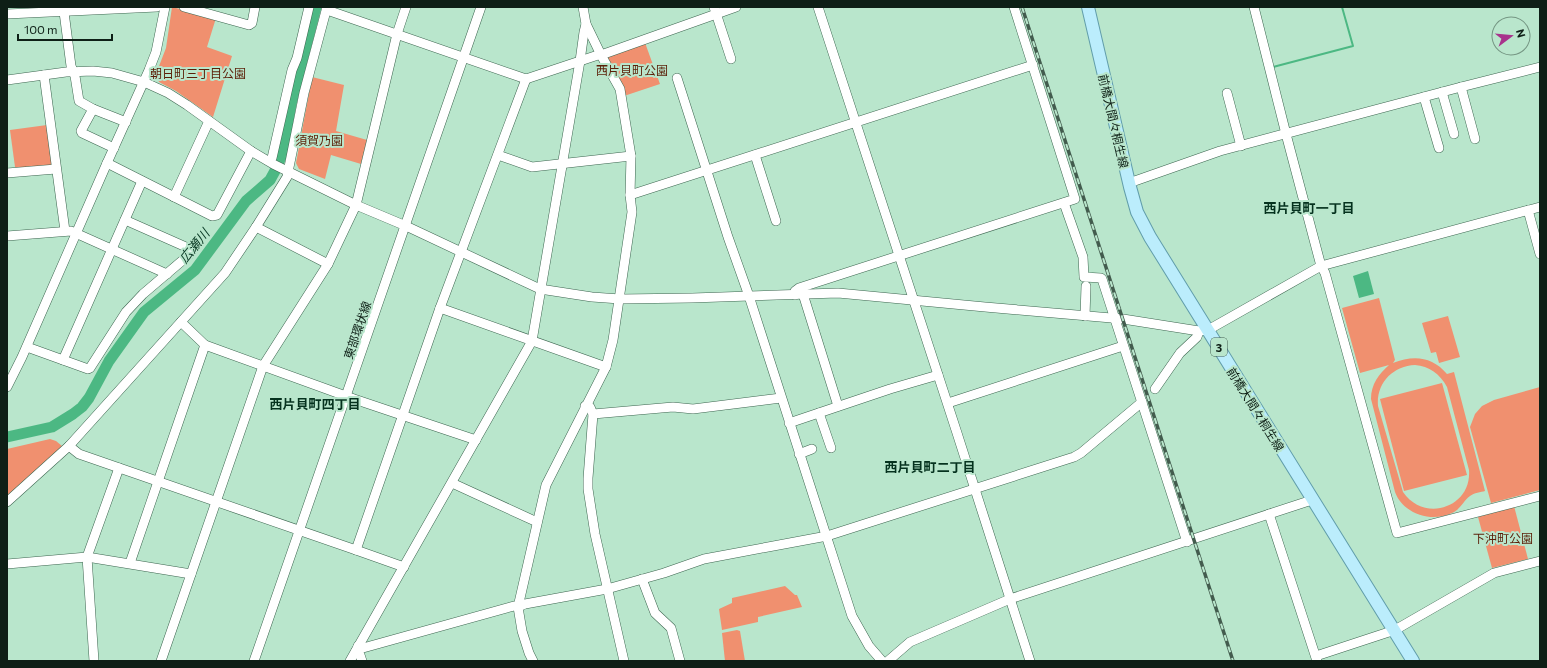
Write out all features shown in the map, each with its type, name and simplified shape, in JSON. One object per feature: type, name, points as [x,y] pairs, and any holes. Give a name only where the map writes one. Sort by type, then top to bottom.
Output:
[{"type":"main road","name":"前橋大間々桐生線","points":[[1088,7],[1129,183],[1138,212],[1150,237],[1203,330],[1413,661]]},
{"type":"street","points":[[7,14],[161,7],[156,52],[144,82],[16,371],[7,387]]},
{"type":"street","points":[[184,7],[249,25],[252,23],[255,7]]},
{"type":"street","points":[[272,161],[292,70],[297,58],[309,7]]},
{"type":"street","points":[[161,661],[264,366],[328,264],[356,205],[397,34],[406,7]]},
{"type":"street","name":"東部環状線","points":[[254,661],[482,7]]},
{"type":"street","points":[[533,661],[528,654],[518,607],[546,485],[606,367],[613,340],[620,299],[632,212],[630,195],[631,156],[620,89],[586,24],[583,7]]},
{"type":"street","points":[[7,502],[69,446],[225,273],[256,227],[287,177],[285,170],[327,8],[526,80],[601,55],[715,10],[736,7]]},
{"type":"street","points":[[818,7],[948,403],[1030,661]]},
{"type":"street","points":[[838,406],[799,294],[795,291],[798,288],[1064,203],[1075,199],[1076,197],[1014,7]]},
{"type":"street","points":[[1254,7],[1321,266],[1325,273],[1397,533],[1540,496]]},
{"type":"street","points":[[715,10],[732,59]]},
{"type":"street","points":[[64,12],[71,66],[79,101],[93,109],[126,122]]},
{"type":"street","points":[[350,661],[532,341],[586,24]]},
{"type":"street","points":[[630,195],[1033,65]]},
{"type":"street","points":[[1129,183],[1199,157],[1461,87],[1540,68]]},
{"type":"street","points":[[7,80],[93,71],[112,73],[144,82],[181,101],[251,151],[272,161],[285,170],[356,205],[406,226],[540,288],[592,297],[620,299],[838,293],[1115,318],[1203,330]]},
{"type":"street","points":[[44,75],[65,231]]},
{"type":"street","points":[[677,78],[854,621],[869,646],[882,661]]},
{"type":"street","points":[[356,550],[440,308],[526,80]]},
{"type":"street","points":[[1461,87],[1475,139]]},
{"type":"street","points":[[1442,92],[1454,134]]},
{"type":"street","points":[[1227,94],[1241,146]]},
{"type":"street","points":[[1424,97],[1439,148]]},
{"type":"street","points":[[93,109],[82,130],[82,133],[114,148]]},
{"type":"street","points":[[174,197],[209,121]]},
{"type":"street","points":[[107,163],[212,216],[217,215],[251,151]]},
{"type":"street","points":[[498,155],[529,166],[563,164],[631,156]]},
{"type":"street","points":[[755,155],[776,221]]},
{"type":"street","points":[[7,173],[56,169]]},
{"type":"street","points":[[63,360],[142,181]]},
{"type":"street","points":[[1064,203],[1083,258],[1084,277],[1101,278],[1187,542]]},
{"type":"street","points":[[1155,389],[1180,353],[1203,330],[1321,266],[1540,207]]},
{"type":"street","points":[[1528,210],[1540,254]]},
{"type":"street","points":[[26,347],[88,369],[90,368],[126,312],[143,294],[190,254],[190,250],[125,220]]},
{"type":"street","points":[[256,227],[328,264]]},
{"type":"street","points":[[7,236],[71,231],[167,274]]},
{"type":"street","points":[[1085,316],[1086,286]]},
{"type":"street","points":[[440,308],[606,367]]},
{"type":"street","points":[[181,322],[205,345],[403,416],[476,440]]},
{"type":"street","points":[[130,563],[205,345]]},
{"type":"street","points":[[948,403],[1124,346]]},
{"type":"street","points":[[789,423],[938,375]]},
{"type":"street","points":[[593,414],[673,408],[693,409],[782,398]]},
{"type":"street","points":[[357,649],[514,606],[518,607],[525,604],[607,589],[704,559],[827,536],[1078,455],[1142,402]]},
{"type":"street","points":[[585,406],[590,407],[593,414],[588,489],[595,534],[624,661]]},
{"type":"street","points":[[819,413],[831,448]]},
{"type":"street","points":[[69,446],[78,454],[158,480],[404,567]]},
{"type":"street","points":[[799,454],[812,450]]},
{"type":"street","points":[[94,661],[87,557],[120,468]]},
{"type":"street","points":[[452,482],[537,522]]},
{"type":"street","points":[[888,661],[910,642],[1010,599],[1312,500]]},
{"type":"street","points":[[1269,514],[1316,658],[1394,630],[1484,577],[1499,571],[1540,561]]},
{"type":"street","points":[[7,564],[87,557],[191,574]]},
{"type":"street","points":[[642,579],[656,613],[671,628],[680,661]]},
{"type":"street","points":[[357,649],[362,661]]},
{"type":"green space","name":"朝日町三丁目公園","points":[[172,7],[216,18],[207,47],[232,56],[213,117],[176,91],[159,82],[156,74],[166,48]]},
{"type":"green space","name":"西片貝町公園","points":[[644,40],[660,84],[621,97],[601,55]]},
{"type":"green space","name":"須賀乃園","points":[[312,77],[344,85],[336,131],[367,140],[361,164],[331,155],[325,179],[299,169],[296,163]]},
{"type":"green space","points":[[47,125],[52,164],[50,167],[18,170],[15,167],[10,130]]},
{"type":"green space","points":[[1379,298],[1395,360],[1393,363],[1400,360],[1415,358],[1429,360],[1447,374],[1454,372],[1485,491],[1475,493],[1470,496],[1452,513],[1444,516],[1427,517],[1411,511],[1399,500],[1395,492],[1371,399],[1372,389],[1376,380],[1389,365],[1360,373],[1342,308]],"holes":[[[1407,366],[1420,366],[1434,372],[1441,378],[1447,387],[1469,470],[1468,483],[1463,494],[1455,502],[1445,507],[1434,509],[1423,507],[1412,502],[1403,492],[1378,406],[1378,398],[1383,383],[1393,372]]]},
{"type":"green space","points":[[1448,316],[1460,357],[1439,363],[1436,352],[1431,353],[1422,323]]},
{"type":"green space","points":[[1442,383],[1467,475],[1404,491],[1380,399]]},
{"type":"green space","points":[[1540,387],[1540,490],[1491,503],[1470,427],[1475,414],[1482,406],[1494,400]]},
{"type":"green space","points":[[50,439],[56,441],[62,446],[7,499],[7,449]]},
{"type":"green space","name":"下沖町公園","points":[[1514,506],[1528,559],[1492,568],[1478,517]]},
{"type":"green space","points":[[785,586],[797,595],[802,607],[758,617],[758,622],[722,630],[719,609],[732,603],[732,598]]},
{"type":"green space","points":[[737,630],[740,631],[745,661],[725,661],[722,633]]},
{"type":"shaded area","points":[[1368,271],[1374,294],[1359,298],[1353,276]]},
{"type":"waterway","name":"広瀬川","points":[[7,437],[52,427],[82,407],[89,398],[109,361],[144,312],[195,270],[246,201],[270,180],[282,154],[291,104],[316,7]]},
{"type":"waterway","points":[[1273,67],[1353,46],[1342,7]]},
{"type":"railway","points":[[1022,7],[1233,661]]},
{"type":"district","name":"西片貝町一丁目","points":[[1309,208]]},
{"type":"district","name":"西片貝町四丁目","points":[[315,404]]},
{"type":"district","name":"西片貝町二丁目","points":[[930,467]]}]
